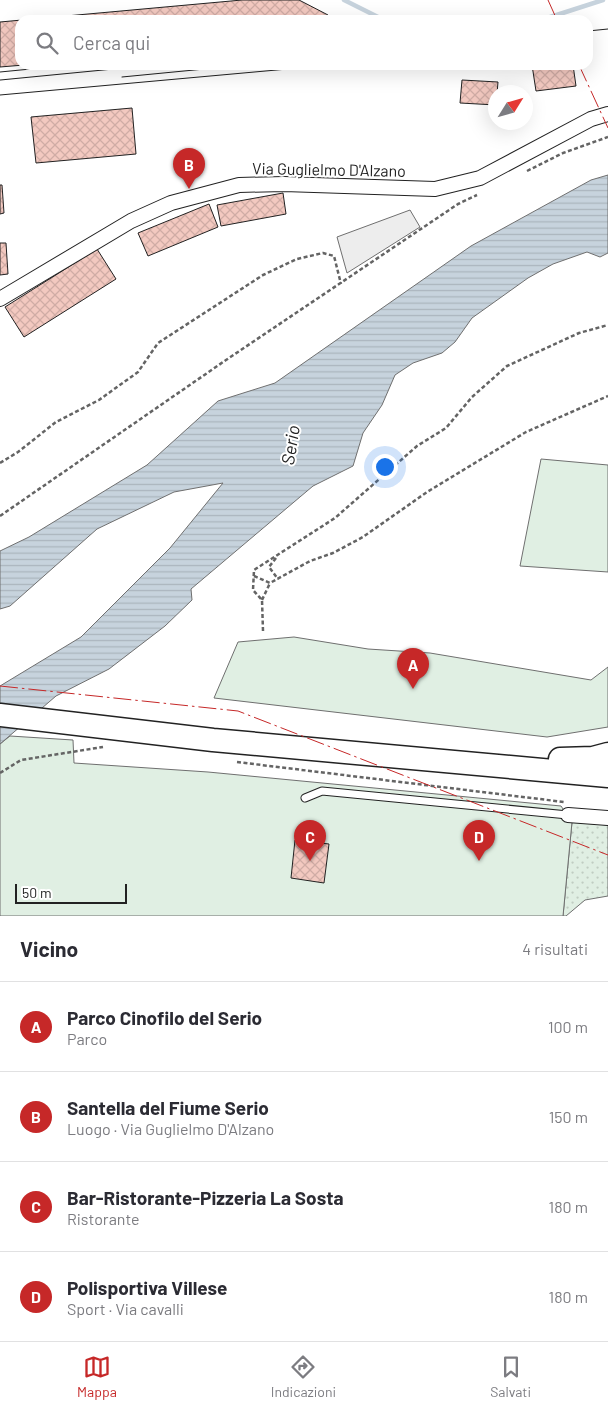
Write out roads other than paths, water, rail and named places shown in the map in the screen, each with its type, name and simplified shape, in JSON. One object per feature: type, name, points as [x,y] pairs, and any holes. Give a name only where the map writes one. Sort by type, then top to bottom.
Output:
[{"type":"highway","points":[[0,715],[213,740],[608,776]]},
{"type":"highway","points":[[472,764],[514,757],[593,758],[608,754]]},
{"type":"street","name":"Via Guglielmo D'Alzano","points":[[0,299],[131,220],[171,203],[239,185],[284,184],[435,189],[480,178],[591,119],[608,114]]},
{"type":"street","points":[[571,809],[608,818]]},
{"type":"lane","points":[[0,76],[62,70]]},
{"type":"lane","points":[[305,798],[322,791],[571,809]]},
{"type":"water","name":"Serio","points":[[608,175],[608,253],[600,257],[587,252],[553,264],[528,278],[472,318],[455,342],[442,353],[413,363],[395,375],[382,405],[363,433],[353,466],[313,486],[191,589],[192,600],[165,626],[109,669],[56,696],[0,744],[0,686],[81,637],[170,548],[223,483],[174,492],[97,529],[10,606],[0,609],[0,551],[29,537],[147,465],[218,401],[275,383],[471,246],[591,180]]},
{"type":"waterway","points":[[344,0],[374,15]]},
{"type":"waterway","points":[[556,15],[603,0]]},
{"type":"tram line","points":[[593,30],[608,29]]},
{"type":"tram line","points":[[122,77],[194,70]]},
{"type":"tram line","points":[[0,95],[277,70]]},
{"type":"place","name":"Santella del Fiume Serio","points":[[189,189]]},
{"type":"place","name":"Parco Cinofilo del Serio","points":[[413,689]]},
{"type":"place","name":"Bar-Ristorante-Pizzeria La Sosta","points":[[310,861]]},
{"type":"place","name":"Polisportiva Villese","points":[[479,861]]}]
